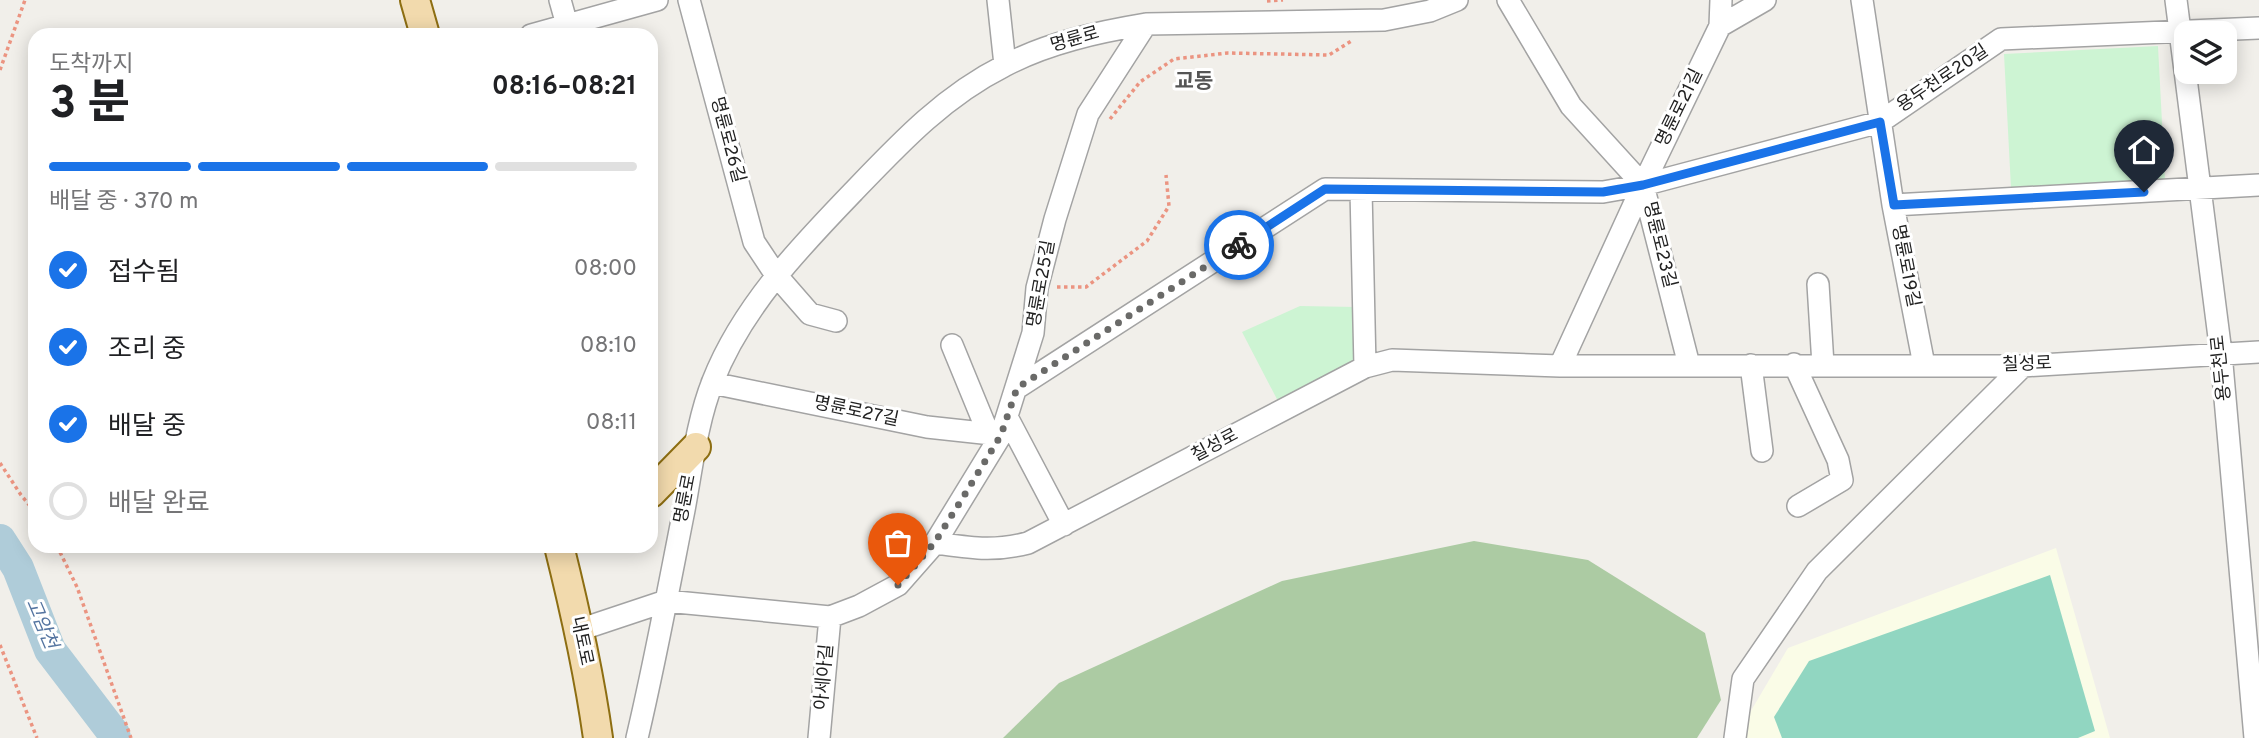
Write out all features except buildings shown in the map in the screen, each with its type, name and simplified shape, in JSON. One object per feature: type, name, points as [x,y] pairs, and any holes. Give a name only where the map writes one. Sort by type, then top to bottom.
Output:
[{"type":"main road","points":[[415,0],[423,28]]},
{"type":"main road","points":[[658,486],[696,447]]},
{"type":"main road","name":"내토로","points":[[561,553],[590,684],[598,738]]},
{"type":"street","points":[[560,0],[567,25]]},
{"type":"street","points":[[556,28],[657,0]]},
{"type":"street","name":"명륜로26길","points":[[689,0],[754,242],[776,275]]},
{"type":"street","points":[[998,0],[1005,65]]},
{"type":"street","name":"명륜로","points":[[637,738],[654,669],[696,447],[712,383],[725,355],[776,275],[919,125],[945,103],[1005,65],[1057,44],[1118,28],[1146,24],[1384,20],[1430,11],[1457,0]]},
{"type":"street","name":"명륜로23길","points":[[1508,0],[1571,106],[1643,185],[1689,365]]},
{"type":"street","name":"명륜로21길","points":[[1560,366],[1720,26],[1721,0]]},
{"type":"street","points":[[1720,26],[1765,0]]},
{"type":"street","name":"명륜로19길","points":[[1862,0],[1894,205],[1924,365]]},
{"type":"street","name":"용두천로","points":[[2176,0],[2179,21]]},
{"type":"street","name":"명륜로25길","points":[[935,542],[999,429],[1017,388],[1033,332],[1037,288],[1055,219],[1088,114],[1146,24]]},
{"type":"street","name":"용두천로20길","points":[[2237,29],[2259,28]]},
{"type":"street","name":"용두천로20길","points":[[1017,388],[1325,189],[1603,192],[1643,185],[1880,122],[2001,39],[2174,31]]},
{"type":"street","name":"용두천로","points":[[2187,84],[2221,354],[2255,695],[2255,738]]},
{"type":"street","points":[[1894,205],[2259,185]]},
{"type":"street","points":[[1361,190],[1365,367]]},
{"type":"street","points":[[776,275],[810,314],[836,321]]},
{"type":"street","points":[[1818,284],[1823,365]]},
{"type":"street","points":[[952,345],[999,429],[1064,525]]},
{"type":"street","name":"칠성로","points":[[935,542],[984,550],[1028,543],[1365,367],[1392,360],[1560,366],[2023,366],[2259,352]]},
{"type":"street","points":[[1751,365],[1762,451]]},
{"type":"street","points":[[1794,365],[1838,460],[1842,480],[1798,506]]},
{"type":"street","points":[[1735,738],[1743,678],[1817,571],[2023,366]]},
{"type":"street","name":"명륜로27길","points":[[712,383],[927,427],[999,429]]},
{"type":"street","points":[[579,630],[666,601],[830,617],[859,606],[898,585],[935,542]]},
{"type":"street","name":"아세아길","points":[[819,738],[830,617]]},
{"type":"path","points":[[0,70],[25,0]]},
{"type":"path","points":[[1108,122],[1140,82],[1174,59],[1228,53],[1329,55],[1384,20]]},
{"type":"path","points":[[1037,288],[1086,287],[1147,241],[1168,206],[1166,174]]},
{"type":"path","points":[[0,463],[28,504]]},
{"type":"path","points":[[60,553],[77,587],[131,738]]},
{"type":"path","points":[[0,645],[37,738]]},
{"type":"shaded area","points":[[2056,548],[2110,738],[1735,738],[1788,648]]},
{"type":"green space","points":[[2158,46],[2165,180],[2011,188],[2004,54]]},
{"type":"green space","points":[[1300,306],[1357,307],[1361,360],[1280,405],[1242,332]]},
{"type":"green space","points":[[1474,541],[1588,560],[1705,633],[1721,700],[1697,738],[1003,738],[1059,683],[1282,581]]},
{"type":"green space","points":[[2050,575],[2095,731],[2078,738],[1782,738],[1774,717],[1809,661]]},
{"type":"waterway","name":"고암천","points":[[0,540],[18,568],[50,650],[115,738]]},
{"type":"way so far","points":[[898,585],[935,542],[1001,435],[1017,388],[1239,245]]},
{"type":"district","name":"교동","points":[[1194,82]]},
{"type":"route","points":[[1239,245],[1325,189],[1603,192],[1643,185],[1880,122],[1894,205],[2144,192]]}]
